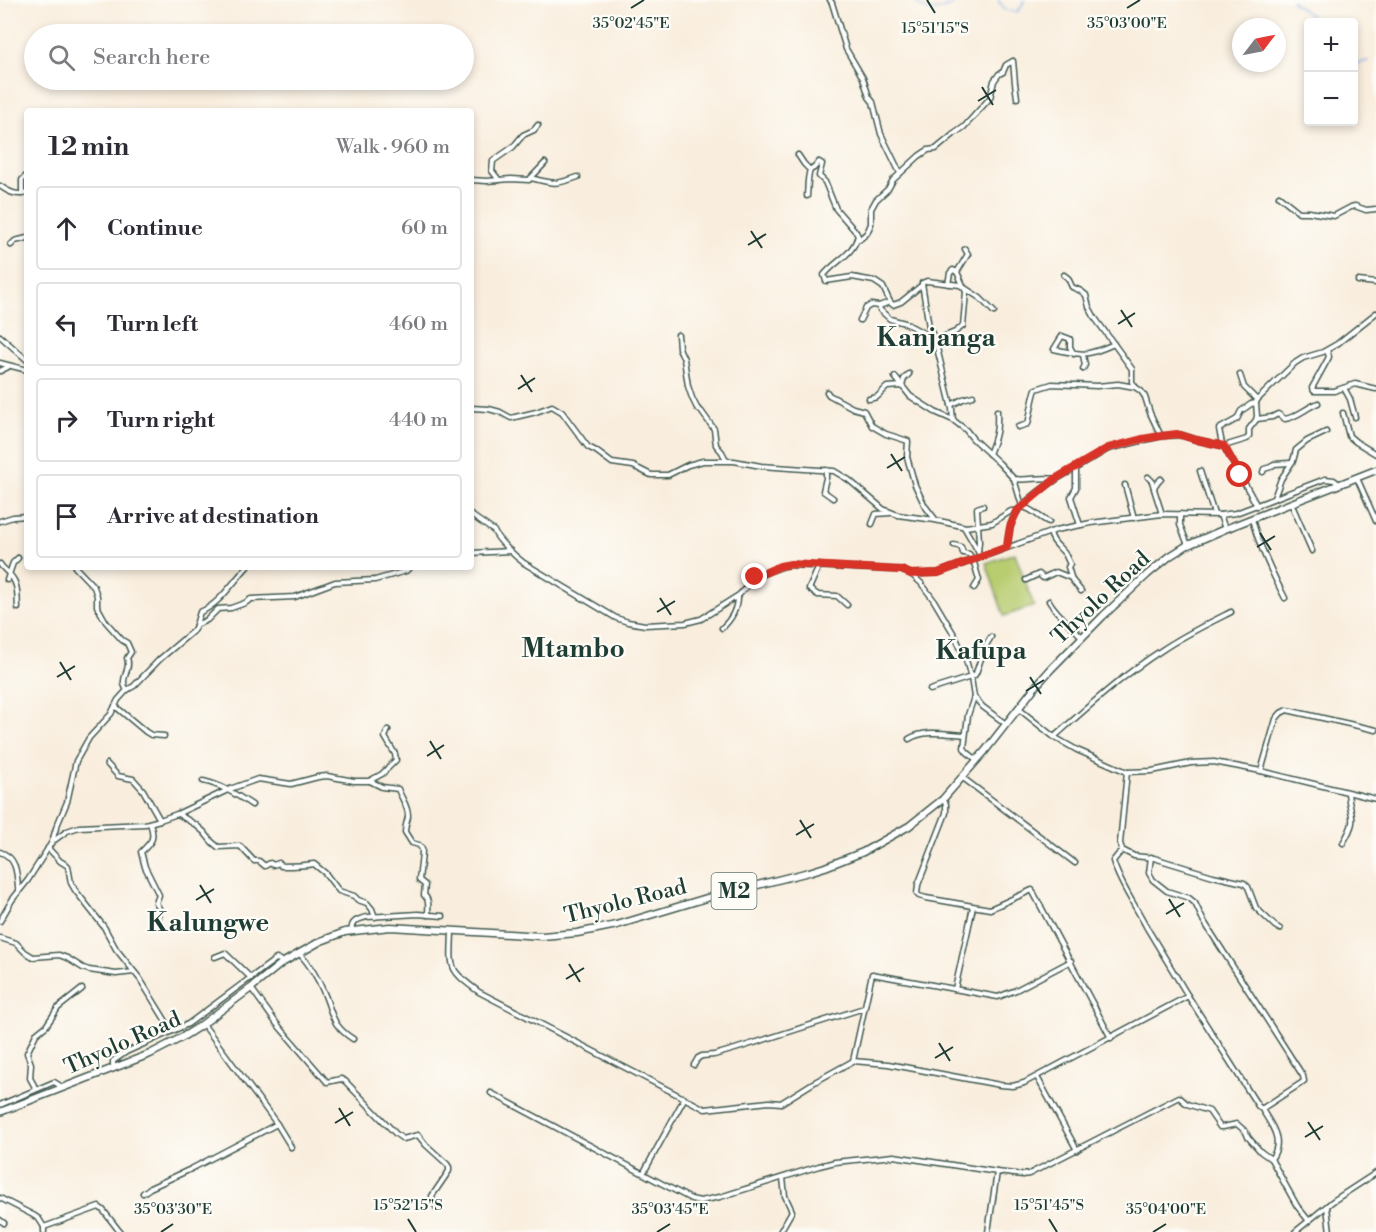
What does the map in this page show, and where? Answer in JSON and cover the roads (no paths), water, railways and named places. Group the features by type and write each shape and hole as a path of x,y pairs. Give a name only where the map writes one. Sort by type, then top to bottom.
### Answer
{"highway":[{"name":"Thyolo Road","path":"0,1112 150,1054 203,1024 299,952 321,941 352,931 390,927 515,935 559,935 627,922 710,897 825,867 863,852 896,834 943,799 978,760 1051,669 1148,574 1170,556 1225,529 1376,470"}],"street":[{"path":"830,0 846,49 863,78 873,102 881,134 900,173"},
{"path":"857,239 867,233 871,224 871,209 893,180 919,156 928,150 936,149 964,127 990,98 994,81 1006,65 1013,61 1017,98"},
{"path":"499,180 492,171 493,161 538,125"},
{"path":"798,154 810,170"},
{"path":"807,196 810,170 819,162 822,164 819,176 825,182 836,209 858,236 853,248 831,266 824,275 826,281 852,277 874,281 883,287 893,305 901,302 927,281 960,285 980,298 994,312"},
{"path":"474,180 528,180 545,163"},
{"path":"531,178 553,184 578,177"},
{"path":"0,186 12,194 24,194"},
{"path":"1279,196 1299,212 1334,216 1355,206 1366,210 1376,209"},
{"path":"11,245 15,241 24,239"},
{"path":"957,272 968,254 965,249"},
{"path":"948,284 950,273 953,270 957,272"},
{"path":"879,306 880,310 890,319 905,323 934,339 955,332 963,326 966,296 957,272"},
{"path":"1064,275 1072,287 1084,293 1092,314 1132,369 1132,382 1135,387"},
{"path":"1358,281 1376,283"},
{"path":"922,285 929,327 934,339 953,420"},
{"path":"860,320 866,308 871,305 879,306 890,302"},
{"path":"1257,506 1222,444 1219,429 1237,419 1241,411 1257,401 1297,362 1337,344 1376,313"},
{"path":"678,335 679,348 692,399 714,429 716,445 726,460"},
{"path":"0,336 24,357"},
{"path":"1074,354 1070,347 1070,339 1062,336 1054,349 1074,354 1091,353 1114,344"},
{"path":"1327,350 1329,357 1312,388 1314,391 1334,391 1355,384 1376,389"},
{"path":"1083,355 1085,364 1083,369"},
{"path":"0,363 24,369"},
{"path":"0,372 9,366"},
{"path":"902,386 909,374"},
{"path":"1007,547 1010,527 1017,511 1022,506 1055,479 1108,448 1161,436 1182,435 1224,446 1247,439 1249,429 1257,418 1257,401 1244,387 1240,375"},
{"path":"896,376 910,396 953,420 966,430 1014,479 1022,506"},
{"path":"1018,427 1028,424 1036,389 1052,384 1097,386 1118,384 1135,387 1141,391 1161,436"},
{"path":"869,399 877,397 887,387 902,386"},
{"path":"1344,388 1355,417"},
{"path":"827,392 853,408 864,411 872,426 886,434 908,441 907,457 915,485 935,520"},
{"path":"951,405 973,396"},
{"path":"1257,418 1272,417 1278,414 1285,419 1293,418 1309,406 1318,403"},
{"path":"474,408 489,409 511,418 552,406 562,412 588,447 606,460 635,467 653,475 668,475 688,465 703,461 740,461 761,466 834,471 891,513 964,527 992,523 1011,511 1017,511"},
{"path":"989,454 998,427 997,411"},
{"path":"1343,413 1349,436 1376,454"},
{"path":"1274,499 1281,479 1296,450 1304,443 1326,432"},
{"path":"1263,472 1264,469 1274,464 1291,463"},
{"path":"1076,468 1076,488 1071,496 1080,525"},
{"path":"826,470 823,491 833,498"},
{"path":"1200,471 1214,514"},
{"path":"1014,479 1028,480 1041,477 1055,479"},
{"path":"1148,477 1152,481 1162,514"},
{"path":"1357,478 1376,521"},
{"path":"1154,489 1161,479"},
{"path":"474,517 494,531 510,551 524,563 605,611 637,625 667,625 701,619 737,597 756,576 791,564 901,570 911,574 938,573 1050,532 1080,525 1162,514 1236,513 1325,479 1334,480 1339,484"},
{"path":"1125,485 1134,518"},
{"path":"1291,503 1312,551"},
{"path":"978,551 977,508 983,506"},
{"path":"1022,506 1048,522"},
{"path":"872,524 876,514 891,513"},
{"path":"1180,514 1180,525 1188,546"},
{"path":"1220,515 1225,529"},
{"path":"0,521 24,516"},
{"path":"1252,518 1257,538 1286,598"},
{"path":"964,527 980,558"},
{"path":"1050,532 1051,538 1070,564 1068,567 1072,578 1081,591"},
{"path":"954,545 960,547 963,553 969,554 973,560 979,580 974,588"},
{"path":"474,554 510,551"},
{"path":"7,580 13,563 18,558"},
{"path":"0,564 3,570 10,574 18,590 18,608"},
{"path":"819,566 809,589 818,595 837,596 847,605"},
{"path":"78,570 94,587 98,606 106,622 127,643 131,652 127,658 130,664 123,682 127,690"},
{"path":"0,921 52,842 67,802 76,761 88,738 111,714 118,700 127,690 193,631 200,612 216,603 244,570"},
{"path":"196,625 207,620 218,609 231,608 251,599 295,597 335,582 375,580 407,570"},
{"path":"1026,580 1039,574 1043,578 1056,572 1072,578"},
{"path":"911,574 927,591 962,649 974,697 968,715 965,750 978,760"},
{"path":"722,628 733,617 737,597"},
{"path":"1049,601 1057,613 1082,637"},
{"path":"1054,737 1103,693 1144,662 1194,631 1231,612"},
{"path":"930,690 971,678 976,673 985,646 991,637"},
{"path":"974,697 983,707 1006,724"},
{"path":"115,706 142,730 151,735 164,736"},
{"path":"1018,708 1054,737 1127,772 1152,771 1184,764 1221,763 1376,799"},
{"path":"1261,771 1276,719 1287,710 1376,730"},
{"path":"369,781 382,774 396,760 385,737 388,730"},
{"path":"909,739 916,735 937,733 965,735"},
{"path":"107,764 118,776 135,781 143,790 160,820"},
{"path":"1127,772 1120,843 1122,850 1134,856 1151,857 1244,883 1256,908 1280,929"},
{"path":"52,842 67,831 79,827 150,823 160,820 226,790 258,779 291,784 327,776 369,781 382,787 398,789 406,805 408,815 405,832 412,843 419,845 422,849 419,880 425,885 424,895 427,898 428,915"},
{"path":"963,778 1075,863"},
{"path":"203,781 216,784 252,805"},
{"path":"1343,843 1353,821 1348,793"},
{"path":"943,799 946,804 946,813 918,885 917,894 926,898 993,909 1032,890 1111,1038"},
{"path":"177,814 196,825 218,847 240,846 254,861 259,861 265,866 279,863 281,866 297,867 314,864 325,873 339,891 367,903 375,917"},
{"path":"150,823 153,834 150,844 141,852 145,867 159,895 156,903 160,910 158,922"},
{"path":"48,848 68,867 75,890 104,927 158,1006 172,1031"},
{"path":"1122,850 1113,861 1127,896 1137,908 1188,996 1269,1120 1278,1145 1271,1159"},
{"path":"0,852 7,855 14,864 19,890"},
{"path":"1151,857 1149,873 1153,880 1167,891 1189,898 1195,903 1203,920 1303,1076 1304,1081 1300,1084 1260,1108"},
{"path":"955,989 973,907"},
{"path":"352,931 352,925 356,921 375,917 443,916"},
{"path":"452,931 451,962 454,971 479,992 705,1109 769,1102 782,1103 853,1061 888,1064 1006,1086 1024,1083 1188,996"},
{"path":"0,938 16,943 33,957 59,955 88,970 116,974 134,972"},
{"path":"215,957 225,952 251,978"},
{"path":"299,952 315,973 330,1013 343,1032 353,1039"},
{"path":"113,1068 115,1059 188,1024 276,959 282,963"},
{"path":"853,1061 872,974 998,997 1071,962"},
{"path":"251,988 277,1024 327,1082 341,1079 345,1081 396,1134 403,1139 417,1135 447,1164 449,1170 432,1196 437,1209"},
{"path":"36,1089 30,1074 31,1064 27,1053 30,1046 58,1008 82,989"},
{"path":"694,1065 702,1056 735,1050 864,1008"},
{"path":"203,1024 277,1124 291,1147"},
{"path":"1036,1077 1077,1150"},
{"path":"0,1105 54,1082 60,1088"},
{"path":"491,1093 700,1201 835,1162 894,1156 997,1172 1029,1174 1179,1097 1187,1104 1209,1111 1220,1127 1237,1124 1246,1132 1261,1152 1271,1159 1309,1221"},
{"path":"644,1173 684,1099"},
{"path":"143,1193 277,1124"},
{"path":"988,1232 997,1172"},
{"path":"1295,1232 1353,1186 1376,1173"},
{"path":"780,1232 792,1211 785,1196 783,1178"},
{"path":"0,1198 39,1219 44,1229 99,1207 120,1232"},
{"path":"1327,1207 1330,1232"}],"waterway":[{"path":"913,0 924,9 931,11 950,6 957,0"},
{"path":"998,0 1005,10 1017,12 1024,0"},
{"path":"1292,0 1314,18"},
{"path":"1358,63 1368,61"}],"district":[{"name":"Kanjanga","path":"936,337"},
{"name":"Mtambo","path":"573,648"},
{"name":"Kafupa","path":"981,650"},
{"name":"Kalungwe","path":"208,922"}]}
